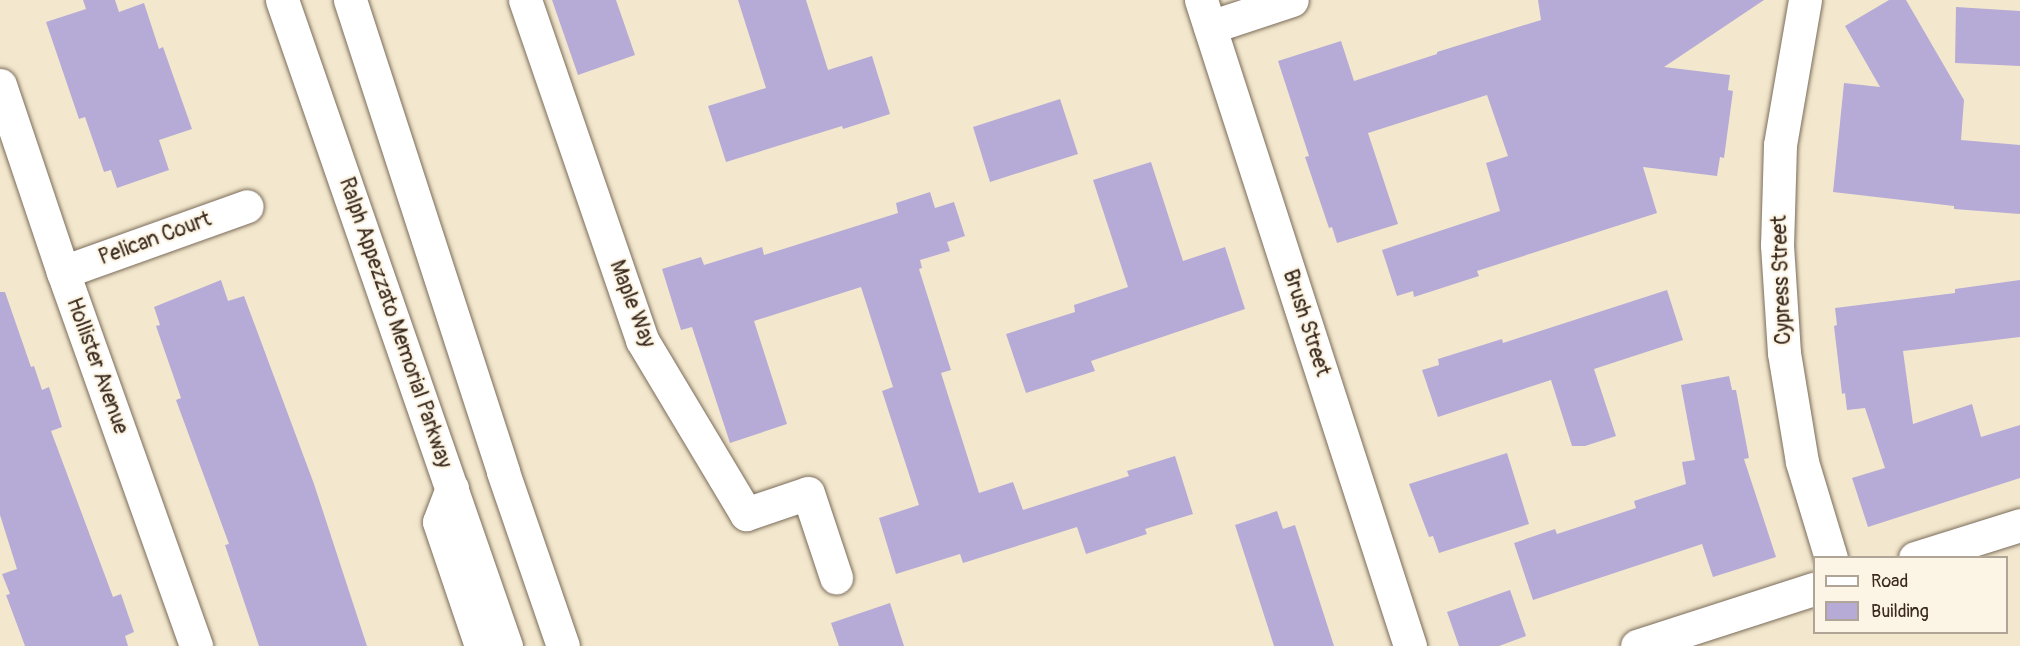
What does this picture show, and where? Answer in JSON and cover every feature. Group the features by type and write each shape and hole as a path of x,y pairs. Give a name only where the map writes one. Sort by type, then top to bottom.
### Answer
{"street":[{"name":"Ralph Appezzato Memorial Parkway","path":"282,0 506,646"},
{"path":"350,0 503,472 563,646"},
{"name":"Maple Way","path":"525,0 642,340 746,514 808,493 837,577"},
{"path":"1205,13 1292,0"},
{"name":"Cypress Street","path":"1805,0 1780,145 1777,245 1784,353 1802,462 1830,556"},
{"name":"Brush Street","path":"1205,13 1410,646"},
{"name":"Hollister Avenue","path":"0,85 63,272 196,646"},
{"name":"Pelican Court","path":"63,272 248,206"},
{"path":"452,488 439,522 481,646"},
{"path":"1921,556 2020,525"},
{"path":"1637,646 1813,590"}],"building":[{"path":"83,0 115,0 119,12 144,3 159,49 163,47 192,129 159,140 169,170 117,188 111,170 104,172 85,117 79,119 46,22 86,9"},
{"path":"552,0 616,0 635,55 578,75"},
{"path":"738,0 806,0 828,70 872,56 890,114 843,129 842,126 726,162 708,106 766,88"},
{"path":"1538,0 1764,0 1664,67 1730,75 1728,90 1733,91 1724,158 1720,157 1717,176 1643,167 1657,213 1477,271 1479,276 1414,297 1413,291 1397,296 1382,250 1500,211 1486,163 1508,156 1487,95 1368,133 1398,224 1337,243 1332,227 1329,228 1305,157 1309,156 1278,61 1341,41 1354,81 1437,54 1437,52 1541,20"},
{"path":"1889,0 1906,0 1964,100 1961,140 2020,145 2020,214 1954,209 1954,206 1833,192 1844,83 1880,87 1845,26"},
{"path":"1956,7 2020,11 2020,66 1955,63"},
{"path":"1060,99 1078,154 990,182 973,127"},
{"path":"1151,162 1183,261 1225,247 1245,309 1091,361 1095,371 1026,393 1006,334 1075,312 1074,305 1128,287 1093,180"},
{"path":"930,192 935,208 954,202 965,236 947,242 950,251 920,260 922,268 919,269 951,370 941,373 979,493 1013,482 1023,510 1129,476 1127,471 1175,456 1193,514 1145,529 1147,534 1086,554 1077,527 963,563 960,554 896,574 879,518 919,505 882,391 893,387 861,287 754,321 787,424 730,443 692,327 681,330 662,269 701,257 704,265 762,247 764,255 898,213 896,203"},
{"path":"221,280 228,301 244,296 314,484 367,646 259,646 225,545 229,544 176,400 181,398 156,326 160,325 154,307"},
{"path":"2020,280 2020,337 1903,351 1913,424 1972,404 1981,437 2020,425 2020,478 1868,527 1852,478 1885,468 1865,408 1847,410 1845,393 1842,394 1834,326 1837,325 1835,308 1955,293 1955,289"},
{"path":"1667,290 1683,340 1594,369 1616,436 1585,446 1572,446 1551,380 1438,417 1422,370 1439,365 1438,359 1502,339 1503,343"},
{"path":"0,292 5,292 31,367 34,366 42,390 49,387 62,427 51,431 113,597 121,594 134,632 125,636 128,646 25,646 6,595 10,594 2,574 17,569 0,515"},
{"path":"1729,376 1732,390 1736,390 1749,458 1744,459 1776,557 1713,577 1702,544 1533,600 1514,543 1555,529 1557,534 1636,508 1634,501 1686,484 1682,462 1695,460 1681,385"},
{"path":"1507,453 1529,524 1439,553 1433,536 1429,537 1409,484"},
{"path":"1277,511 1283,529 1295,525 1334,646 1274,646 1235,525"},
{"path":"1510,590 1526,636 1499,646 1459,646 1447,612"},
{"path":"890,603 904,646 839,646 831,623"}]}
